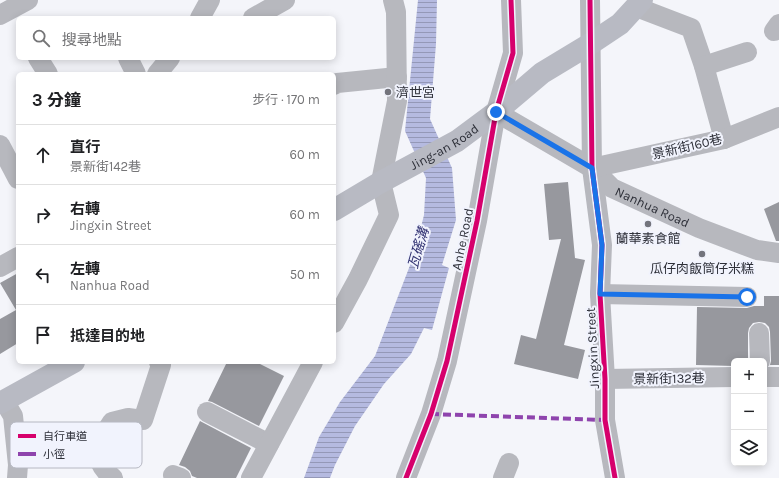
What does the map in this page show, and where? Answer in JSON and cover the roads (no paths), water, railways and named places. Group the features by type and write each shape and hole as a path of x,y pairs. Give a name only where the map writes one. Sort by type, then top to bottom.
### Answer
{"main road":[{"name":"Jing-an Road","path":"336,209 381,182 457,141 496,112 542,73 620,24 639,3"},
{"path":"2,402 70,364"}],"street":[{"path":"4,9 28,0"},
{"path":"201,16 210,0"},
{"path":"257,16 285,0"},
{"path":"336,319 358,279 389,215 381,182 397,101 396,12 393,0"},
{"name":"Anhe Road","path":"406,478 431,414 447,361 477,221 496,112 514,53 511,0"},
{"name":"Jingxin Street","path":"590,0 592,168 602,245 600,294 605,379 605,420 615,478"},
{"path":"639,3 691,28 704,66 724,139"},
{"path":"704,66 747,52"},
{"path":"39,60 47,72"},
{"path":"129,60 135,72"},
{"path":"159,72 168,60"},
{"path":"336,84 396,77"},
{"name":"Nanhua Road","path":"496,112 592,168 612,188 619,192 699,228 757,250 779,253"},
{"name":"景新街160巷","path":"592,168 724,139 779,117"},
{"path":"0,145 13,177"},
{"path":"0,267 16,258"},
{"path":"600,294 747,297"},
{"path":"759,333 760,358"},
{"path":"112,422 128,418 143,420 161,364"},
{"path":"251,478 312,364"},
{"name":"景新街132巷","path":"605,379 731,377"},
{"path":"767,377 779,378"},
{"path":"2,402 13,416 14,422"},
{"path":"207,412 269,444"},
{"path":"17,478 18,468"},
{"path":"104,468 113,478"}],"water":[{"name":"瓦磘溝","path":"418,0 437,0 436,44 430,119 452,168 456,220 442,265 449,268 432,330 424,328 411,354 384,384 355,426 330,478 304,478 319,437 340,402 375,356 414,255 424,215 426,178 405,131"}],"place":[{"name":"濟世宮","path":"388,92"},
{"name":"蘭華素食館","path":"648,224"},
{"name":"瓜仔肉飯筒仔米糕","path":"702,254"}]}
